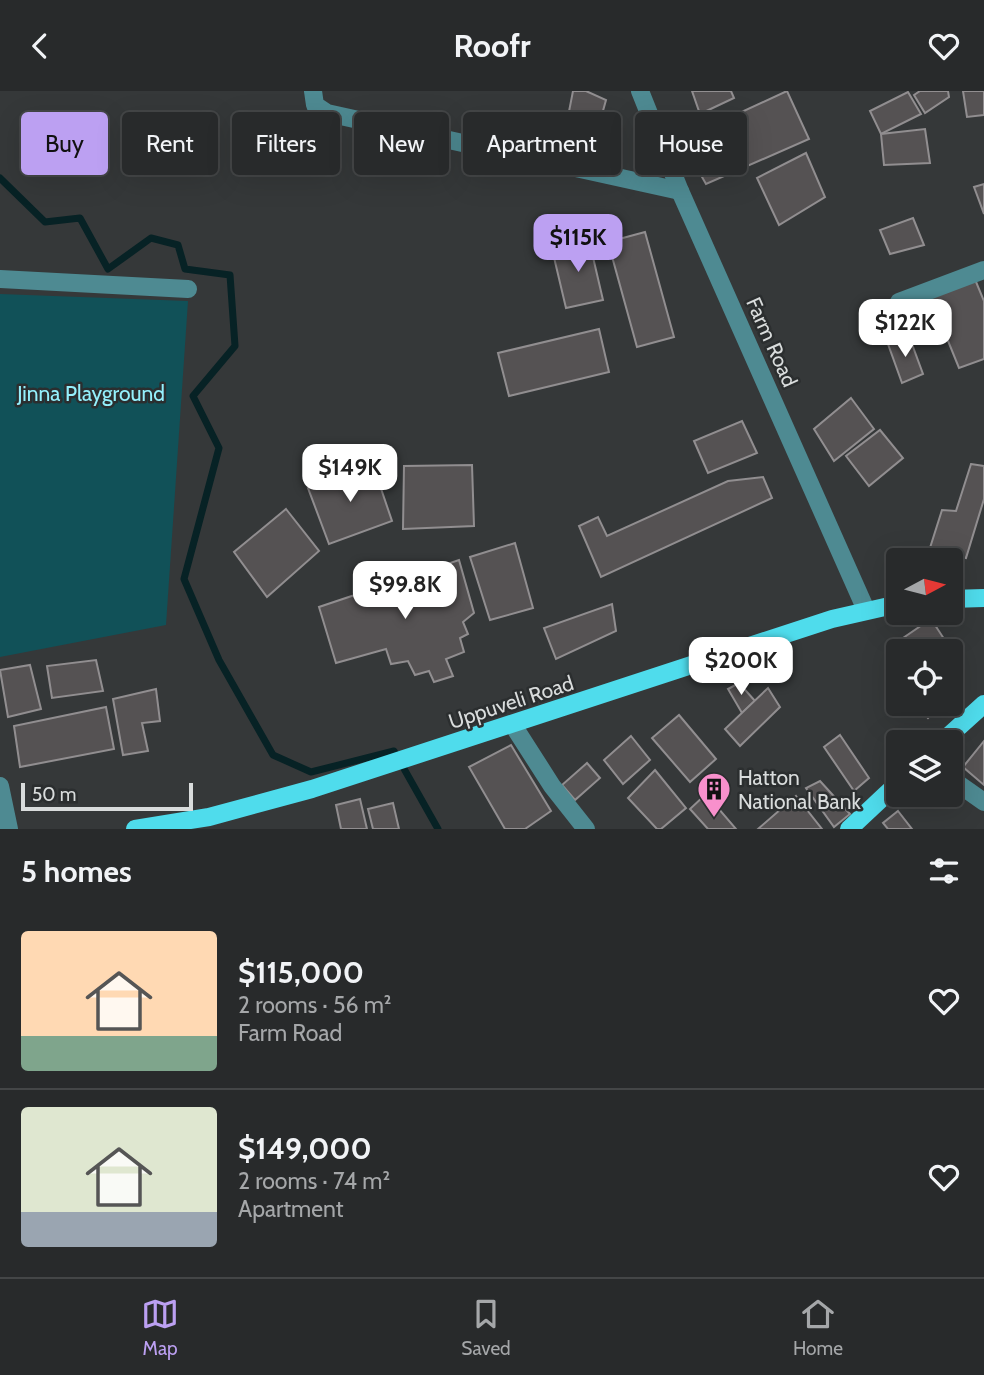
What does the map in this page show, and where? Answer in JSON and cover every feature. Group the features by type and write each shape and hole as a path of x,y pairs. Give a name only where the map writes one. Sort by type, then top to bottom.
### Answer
{"main road":[{"path":"963,599 984,598"},
{"name":"Uppuveli Road","path":"135,829 250,807 423,754 866,610 886,606"},
{"path":"955,730 984,704"},
{"path":"849,829 886,794"}],"street":[{"path":"313,91 315,105 327,113 680,191"},
{"name":"Farm Road","path":"640,91 680,191 866,610"},
{"path":"899,302 984,270"},
{"path":"0,279 188,289"},
{"path":"513,725 552,786 586,829"},
{"path":"0,786 9,829"},
{"path":"963,787 984,801"}],"green space":[{"name":"Jinna Playground","path":"0,294 188,301 166,625 0,657"}],"building":[{"path":"573,91 586,91 606,100 603,112 569,112"},
{"path":"692,91 731,91 734,98 699,112"},
{"path":"787,91 809,139 747,166 747,112 742,112"},
{"path":"920,91 948,91 949,97 925,113 914,95"},
{"path":"963,91 984,91 984,115 967,117"},
{"path":"908,92 921,114 881,134 870,111"},
{"path":"925,129 930,163 884,165 881,134"},
{"path":"806,153 825,197 779,225 757,178"},
{"path":"701,175 727,175 706,184"},
{"path":"984,184 984,214 974,187"},
{"path":"913,218 924,245 890,254 880,230"},
{"path":"645,232 674,337 637,347 608,242"},
{"path":"589,240 603,300 566,308 552,249"},
{"path":"974,277 984,301 984,359 959,368 929,294"},
{"path":"599,329 609,372 509,396 498,353"},
{"path":"909,336 923,374 902,383 888,344"},
{"path":"851,398 874,429 834,461 814,429"},
{"path":"742,421 757,453 708,473 694,441"},
{"path":"880,430 903,458 869,486 846,456"},
{"path":"971,464 984,466 984,499 966,558 963,557 963,548 930,548 942,510 956,511"},
{"path":"373,465 392,521 329,544 308,488"},
{"path":"472,465 474,526 403,529 404,466"},
{"path":"763,477 772,498 601,577 579,526 598,517 607,536 728,481"},
{"path":"286,509 319,551 267,597 234,552"},
{"path":"515,543 533,608 490,620 470,557"},
{"path":"459,560 474,613 463,622 468,634 460,638 464,652 446,659 453,676 434,682 429,671 415,675 408,661 391,664 386,649 336,663 319,607"},
{"path":"612,604 616,631 556,659 544,628"},
{"path":"922,625 935,625 944,639 904,639"},
{"path":"96,660 103,691 52,698 47,666"},
{"path":"30,665 41,709 8,717 0,670"},
{"path":"739,683 755,701 742,713 728,689"},
{"path":"768,688 780,707 740,746 725,729"},
{"path":"156,689 160,721 142,723 148,751 123,755 113,699"},
{"path":"106,707 114,749 20,767 14,726"},
{"path":"679,715 716,759 690,782 652,738"},
{"path":"840,735 869,778 854,791 824,747"},
{"path":"631,736 650,760 623,784 604,760"},
{"path":"984,741 984,785 963,767"},
{"path":"511,745 551,811 525,829 505,829 469,767"},
{"path":"587,763 600,778 575,800 562,785"},
{"path":"655,770 686,808 661,829 657,829 628,798"},
{"path":"820,781 850,814 834,827 806,788"},
{"name":"Hatton National Bank","path":"706,794 736,829 708,829 690,809"},
{"path":"796,796 822,829 758,829"},
{"path":"360,799 367,829 341,829 336,805"},
{"path":"393,803 399,829 373,829 368,809"},
{"path":"898,811 912,829 888,829 883,823"}],"waterway":[{"path":"0,178 45,222 80,218 108,269 151,238 178,245 185,269 230,275 235,346 193,396 219,448 184,579 219,660 273,755 311,772 394,751 438,829"}],"place":[{"name":"Hatton National Bank","path":"714,819"}]}
